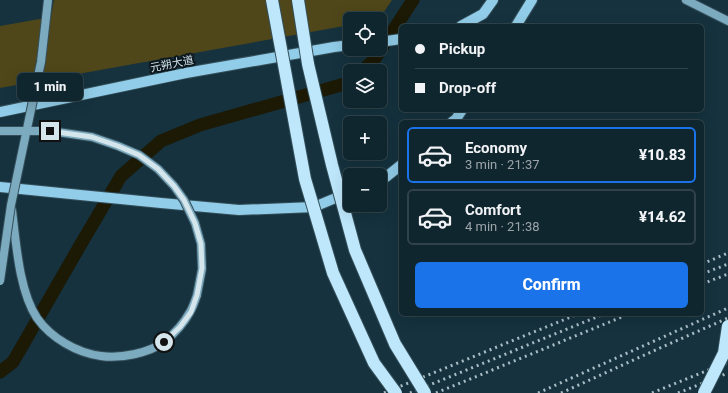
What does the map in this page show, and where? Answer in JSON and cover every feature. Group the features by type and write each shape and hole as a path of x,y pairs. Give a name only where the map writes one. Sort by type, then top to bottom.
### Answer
{"highway":[{"path":"272,0 305,179 333,272 374,363 396,393"},
{"path":"298,0 308,64 332,165 355,250 395,344 425,393"},
{"path":"704,393 724,353 728,326"}],"main road":[{"path":"0,282 11,205 41,62 48,0"},
{"path":"465,24 482,14 493,0"},
{"path":"517,24 532,0"},
{"path":"686,0 728,21"},
{"path":"387,41 399,39"},
{"name":"元朔大道","path":"0,112 186,73 343,46"},
{"path":"455,120 461,112"},
{"path":"0,131 50,131 92,137 139,155 158,169 174,186 184,200 195,223 201,244 202,268 197,295 191,312 180,327 164,342 144,352 123,356 101,356 84,352 66,344 46,328 37,318 29,303 20,268 11,205"},
{"path":"387,176 399,167"},
{"path":"0,187 239,210 314,207 343,195"}],"shaded area":[{"path":"54,0 392,0 384,12 343,12 343,26 0,88 0,26 51,17"}],"waterway":[{"path":"370,64 374,60 413,0"},
{"path":"0,372 13,362 121,176 161,141 200,125 343,84"}],"railway":[{"path":"704,263 728,253"},
{"path":"704,273 728,264"},
{"path":"704,283 728,274"},
{"path":"538,393 728,308"},
{"path":"384,393 573,316"},
{"path":"410,393 599,316"},
{"path":"436,393 624,316"},
{"path":"561,393 728,318"},
{"path":"652,393 728,362"},
{"path":"678,393 728,373"}],"route":[{"path":"50,131 92,137 139,155 158,169 174,186 184,200 195,223 201,244 202,268 197,295 191,312 180,327 164,342"}]}
